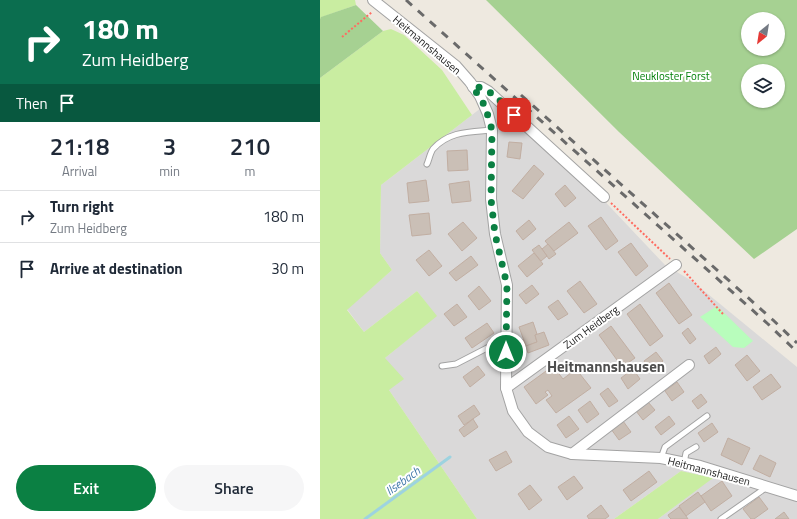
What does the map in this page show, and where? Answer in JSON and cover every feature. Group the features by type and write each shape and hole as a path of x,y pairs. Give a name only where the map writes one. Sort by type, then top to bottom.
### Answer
{"street":[{"path":"376,3 388,0"},
{"name":"Heitmannshausen","path":"376,3 447,58 462,73 485,106 492,130 491,199 495,234 507,285 506,388 513,411 528,432 548,447 572,454 661,458 700,466 797,496"},
{"path":"473,87 481,87 488,90 604,197"},
{"name":"Zum Heidberg","path":"506,388 676,266"},
{"path":"572,454 689,364"}],"lane":[{"path":"427,164 433,150 449,137 456,134 492,130"},
{"path":"442,366 456,364 506,340"},
{"path":"661,458 664,446 706,416"},
{"path":"684,463 686,453 696,447"},
{"path":"721,519 767,487"}],"path":[{"path":"342,37 364,18"},
{"path":"604,197 676,266 684,271 723,314"}],"shaded area":[{"path":"494,98 594,190 665,265 692,281 797,367 797,519 658,519 712,478 681,471 614,519 477,519 389,390 385,358 436,316 417,291 364,332 347,309 392,270 380,253 381,185"}],"green space":[{"path":"320,0 355,0 356,5 320,19"},
{"name":"Neukloster Forst","path":"486,0 797,0 797,229 754,259 619,132"},
{"path":"356,5 383,31 320,78 320,19 321,17"},
{"path":"391,29 404,35 442,70 472,115 381,185 380,253 392,270 347,310 364,332 417,291 437,316 385,358 404,379 389,390 477,519 320,519 320,78 383,31"},
{"path":"717,306 753,341 744,348 733,347 700,317"},
{"path":"681,471 713,478 658,519 614,519"}],"building":[{"path":"509,142 522,143 520,159 507,157"},
{"path":"467,150 468,170 448,171 447,151"},
{"path":"534,165 544,174 523,199 512,191"},
{"path":"426,180 429,201 409,203 407,183"},
{"path":"469,181 471,201 452,203 449,184"},
{"path":"565,185 576,198 565,207 555,194"},
{"path":"429,213 431,234 412,236 409,215"},
{"path":"601,217 618,241 606,250 588,226"},
{"path":"529,220 536,229 523,240 516,231"},
{"path":"463,222 477,238 462,251 448,234"},
{"path":"569,222 578,233 554,251 545,241"},
{"path":"631,243 648,266 636,276 618,252"},
{"path":"548,244 556,254 549,259 542,249"},
{"path":"539,245 547,256 541,261 532,250"},
{"path":"429,250 442,266 429,276 416,260"},
{"path":"534,253 543,264 527,277 518,266"},
{"path":"471,256 478,265 456,281 449,273"},
{"path":"580,281 597,304 584,313 567,291"},
{"path":"669,283 692,315 679,324 656,293"},
{"path":"532,285 539,294 526,304 519,295"},
{"path":"479,286 491,301 479,310 468,296"},
{"path":"558,300 568,314 558,320 548,307"},
{"path":"457,304 467,317 454,326 444,314"},
{"path":"640,304 663,336 650,346 627,314"},
{"path":"533,322 537,334 535,335 537,342 526,346 519,327"},
{"path":"487,323 494,333 472,348 465,338"},
{"path":"611,326 635,358 622,367 599,335"},
{"path":"688,328 696,339 690,344 682,333"},
{"path":"544,332 549,345 528,353 523,339 526,346 537,342 535,335"},
{"path":"716,347 721,354 709,364 704,356"},
{"path":"656,352 663,361 651,371 644,361"},
{"path":"747,355 760,371 747,381 735,365"},
{"path":"478,366 485,375 470,387 463,377"},
{"path":"553,366 563,379 576,369 591,388 556,413 546,400 552,396 548,390 545,392 548,395 536,404 524,387"},
{"path":"633,369 640,379 628,389 621,378"},
{"path":"771,374 781,387 762,400 753,387"},
{"path":"677,382 684,392 672,401 665,391"},
{"path":"608,388 618,401 609,407 600,394"},
{"path":"701,394 707,402 698,409 692,401"},
{"path":"590,401 599,414 587,423 578,410"},
{"path":"648,402 655,410 643,420 636,411"},
{"path":"474,405 480,414 464,425 458,416"},
{"path":"569,416 579,429 566,438 557,425"},
{"path":"669,416 675,424 661,435 655,427"},
{"path":"473,419 478,427 464,437 459,430"},
{"path":"623,421 631,432 619,440 611,429"},
{"path":"712,423 718,432 704,442 698,433"},
{"path":"728,438 750,448 742,465 721,455"},
{"path":"506,451 512,462 496,471 489,460"},
{"path":"760,455 776,463 770,477 753,469"},
{"path":"649,471 657,482 631,501 623,490"},
{"path":"574,476 583,488 567,500 558,487"},
{"path":"722,481 732,496 711,511 701,496"},
{"path":"530,485 542,500 529,510 518,494"},
{"path":"698,492 705,502 686,516 679,506"},
{"path":"759,497 768,509 754,519 751,519 743,509"},
{"path":"601,505 609,516 605,519 589,519 587,516"},
{"path":"679,507 688,519 671,519 669,517 668,515"},
{"path":"784,512 789,519 775,519"}],"waterway":[{"name":"Ilsebach","path":"365,519 450,457"}],"railway":[{"path":"406,0 768,324 797,352"},
{"path":"521,95 797,343"}],"district":[{"name":"Heitmannshausen","path":"606,367"}],"route":[{"path":"506,352 507,285 495,234 491,199 492,130 485,106 473,87 481,87 488,90 514,115"}]}
